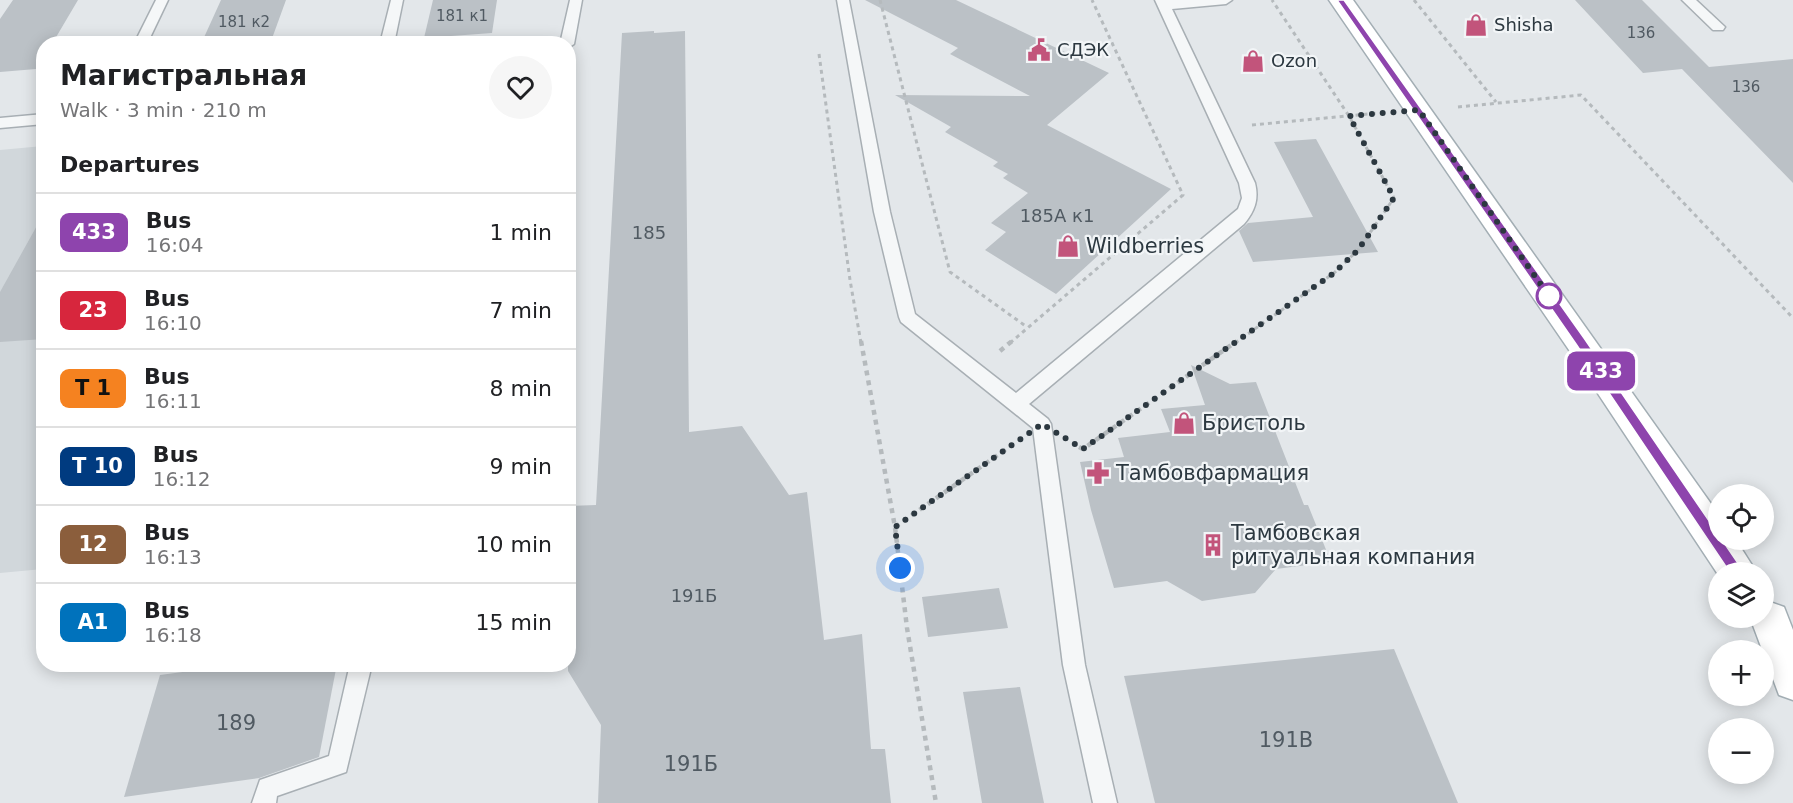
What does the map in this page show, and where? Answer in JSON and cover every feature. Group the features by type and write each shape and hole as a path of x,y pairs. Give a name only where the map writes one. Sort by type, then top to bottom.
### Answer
{"main road":[{"path":"1341,0 1580,341 1731,562"},
{"path":"1776,625 1793,681"}],"lane":[{"path":"144,36 162,0"},
{"path":"389,36 397,0"},
{"path":"569,36 576,0"},
{"path":"843,0 882,212 907,317 1042,424 1074,665 1105,803"},
{"path":"1016,404 1244,214 1248,207 1249,191 1162,3 1226,0"},
{"path":"1688,0 1718,27"},
{"path":"0,123 36,120"},
{"path":"264,803 268,788 338,764 359,672"}],"path":[{"path":"880,0 950,272 1027,327"},
{"path":"976,372 1183,195 1092,0"},
{"path":"895,527 1042,424 1083,449 1334,273 1358,250 1394,198 1349,116 1272,0"},
{"path":"1414,0 1496,103"},
{"path":"818,47 850,280 895,527 907,628 936,803"},
{"path":"1221,127 1581,95 1793,318"}],"shaded area":[{"path":"36,147 36,570 0,573 0,150"}],"building":[{"path":"13,0 78,0 57,36 36,36 36,69 0,72 0,19"},
{"path":"221,0 286,0 273,36 205,36"},
{"path":"433,0 497,0 492,33 424,36"},
{"path":"865,0 956,0 1109,73 1047,125 1171,189 1056,294 985,250 1006,232 991,223 1028,193 1003,178 1008,174 993,166 998,162 945,132 951,127 895,95 1030,96 950,54 958,48"},
{"path":"1575,0 1642,0 1709,67 1793,59 1793,183 1682,69 1643,73"},
{"path":"685,31 689,432 742,426 789,495 807,492 824,640 862,634 871,749 885,749 891,803 598,803 601,725 569,672 576,672 576,506 596,505 622,33"},
{"path":"1316,139 1378,252 1253,262 1239,231 1248,223 1313,217 1274,142"},
{"path":"36,227 36,340 0,342 0,292"},
{"path":"1191,365 1230,384 1256,382 1304,505 1308,505 1331,562 1276,569 1255,593 1202,601 1167,581 1114,588 1091,510 1080,462 1124,457 1118,438 1170,432 1161,409 1205,405"},
{"path":"999,588 1008,628 928,637 922,597"},
{"path":"1394,649 1458,803 1155,803 1124,676"},
{"path":"182,672 335,672 319,757 259,778 124,797 160,675"},
{"path":"1020,687 1044,803 982,803 963,692"}],"bus line":[{"name":"433","path":"1341,0 1580,341 1731,562"}],"place":[{"name":"Shisha","path":"1476,25"},
{"name":"СДЭК","path":"1039,50"},
{"name":"Ozon","path":"1253,61"},
{"name":"Wildberries","path":"1068,246"},
{"name":"Бристоль","path":"1184,423"},
{"name":"Тамбовфармация","path":"1098,473"},
{"name":"Тамбовская ритуальная компания","path":"1213,545"}],"route":[{"path":"900,568 895,527 1042,424 1083,449 1334,273 1358,250 1394,198 1349,116 1419,110 1553,302 1549,296"}]}
